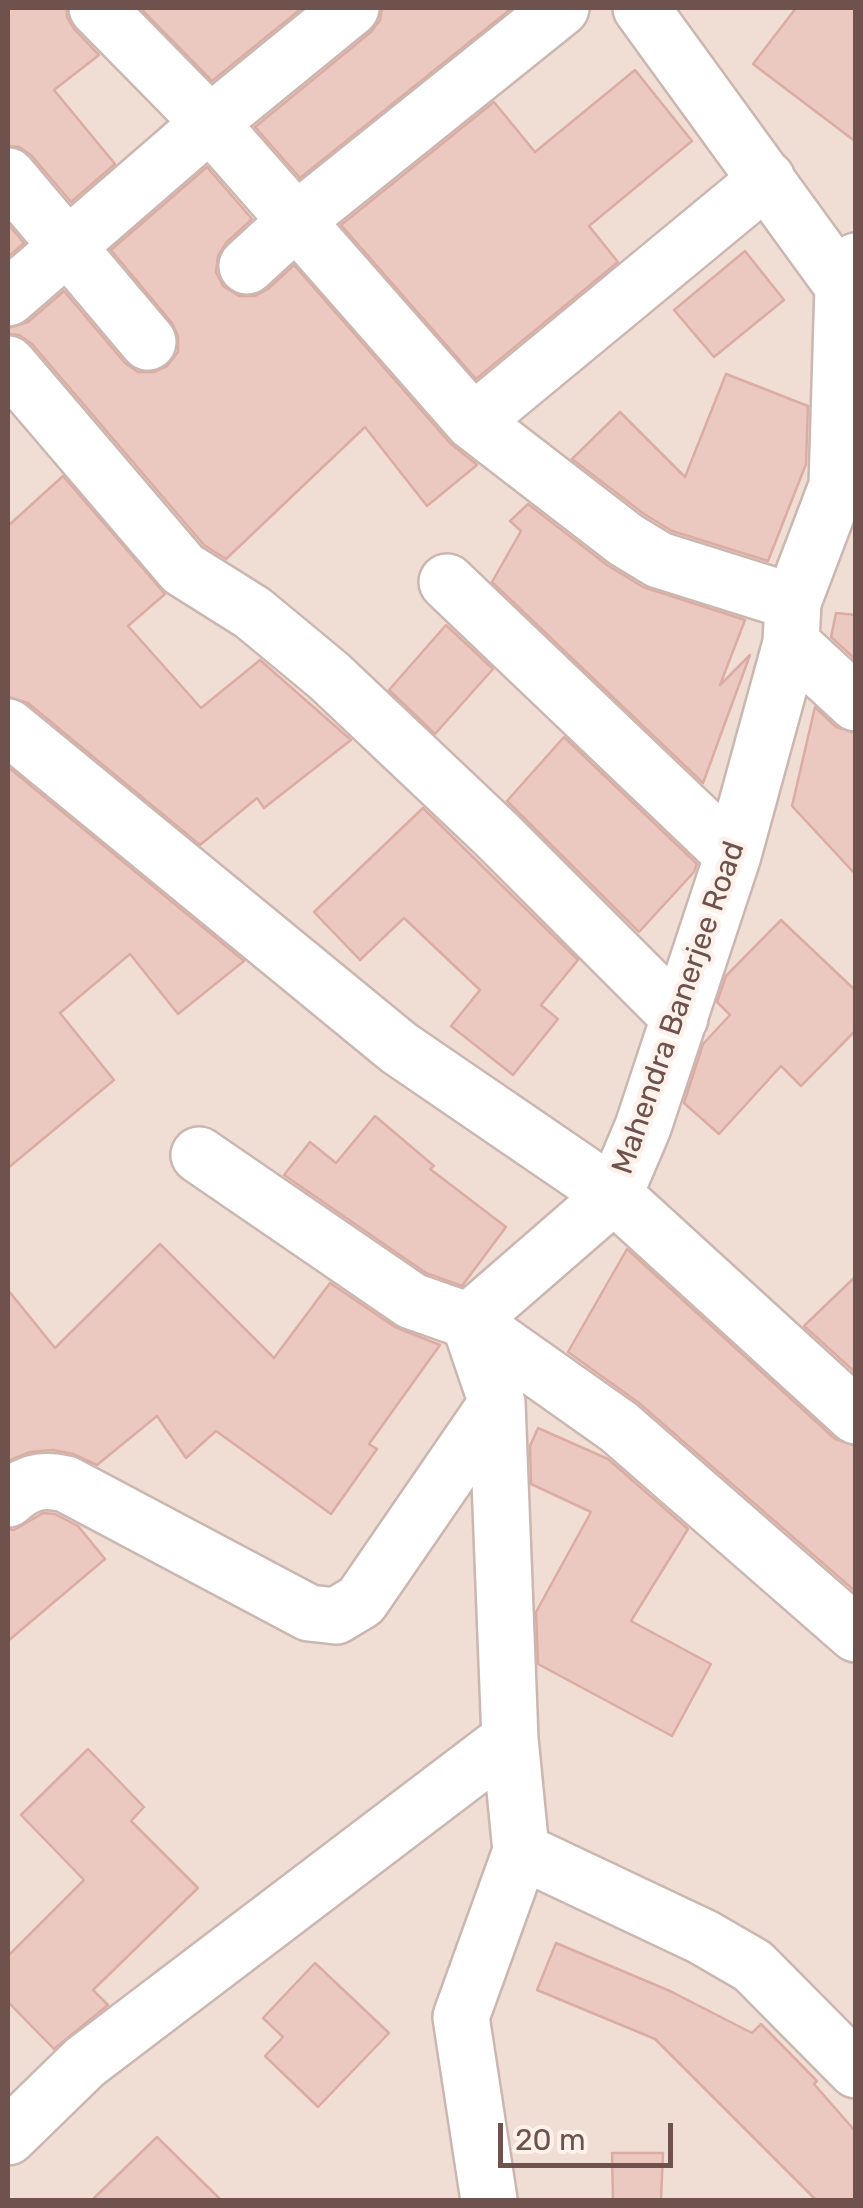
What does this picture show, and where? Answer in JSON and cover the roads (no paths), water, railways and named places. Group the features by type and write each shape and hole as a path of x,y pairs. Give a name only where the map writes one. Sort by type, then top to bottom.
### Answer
{"street":[{"path":"96,8 210,123 473,422 626,540 659,560 792,622 856,703"},
{"path":"8,298 210,123 351,8"},
{"path":"247,266 297,220 561,8"},
{"name":"Mahendra Banerjee Road","path":"469,1320 614,1195 642,1127 733,855 792,622 846,494 851,282 768,179 641,8"},
{"path":"8,176 148,342"},
{"path":"473,422 768,179"},
{"path":"8,364 183,569 253,613 329,676 496,834 680,1018"},
{"path":"447,582 733,855"},
{"path":"8,728 400,1048 614,1195 856,1416"},
{"path":"199,1155 412,1302 469,1320 620,1426 856,1634"},
{"path":"469,1320 497,1403 510,1739 521,1851 461,2016 489,2200"},
{"path":"8,1499 20,1488 45,1478 66,1484 309,1612 336,1616 361,1601 497,1403"},
{"path":"8,2136 85,2062 510,1739"},
{"path":"521,1851 703,1937 754,1966 856,2070"}]}
